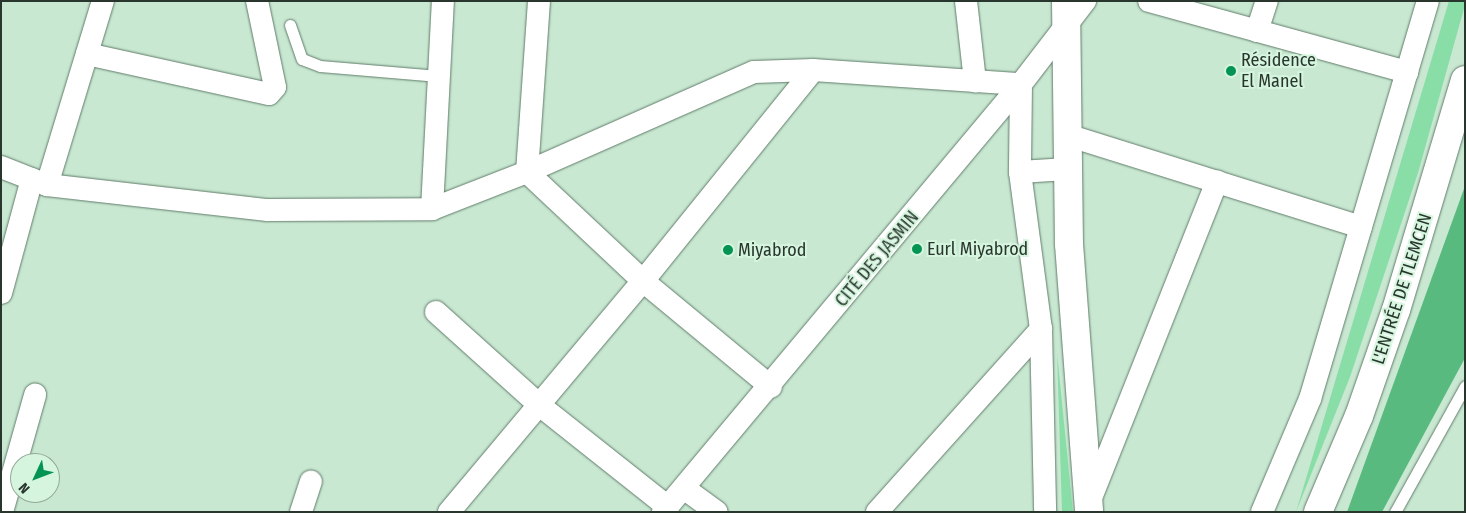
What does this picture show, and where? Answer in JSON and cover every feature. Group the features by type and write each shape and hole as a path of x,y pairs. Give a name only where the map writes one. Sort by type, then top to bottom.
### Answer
{"main road":[{"path":"1065,14 1069,244 1089,508"},
{"name":"L'ENTRÉE DE TLEMCEN","path":"1320,506 1359,416 1396,310 1465,80"}],"street":[{"path":"1,293 39,182 87,54 103,1"},
{"path":"87,54 269,94 276,87 257,1"},
{"path":"432,209 443,1"},
{"path":"527,172 540,1"},
{"path":"966,1 975,81"},
{"name":"CITÉ DES JASMIN","path":"665,509 685,489 771,387 1022,84 1065,14 1085,1"},
{"path":"1150,1 1407,72"},
{"path":"1258,31 1267,1"},
{"path":"1262,512 1310,399 1428,1"},
{"path":"449,512 643,281 813,70"},
{"path":"1,167 39,182 268,210 432,209 527,172 754,72 813,70 1022,84 1020,172 1041,329 1045,512"},
{"path":"1067,135 1361,227"},
{"path":"1020,172 1067,169"},
{"path":"527,172 643,281 771,387"},
{"path":"1089,508 1216,182"},
{"path":"436,312 538,404 665,509"},
{"path":"877,512 1041,329"},
{"path":"2,512 35,395"},
{"path":"301,512 311,482"},
{"path":"685,489 717,512"}],"lane":[{"path":"290,25 302,59 320,66 439,76"},
{"path":"1395,512 1465,386"}],"green space":[{"path":"1449,1 1465,1 1465,5 1418,173 1350,377 1296,512"},
{"path":"1465,186 1465,358 1382,512 1347,512"},
{"path":"1057,353 1073,512 1062,512"}],"place":[{"name":"Résidence El Manel","path":"1231,71"},
{"name":"Eurl Miyabrod","path":"917,249"},
{"name":"Miyabrod","path":"728,250"}]}
